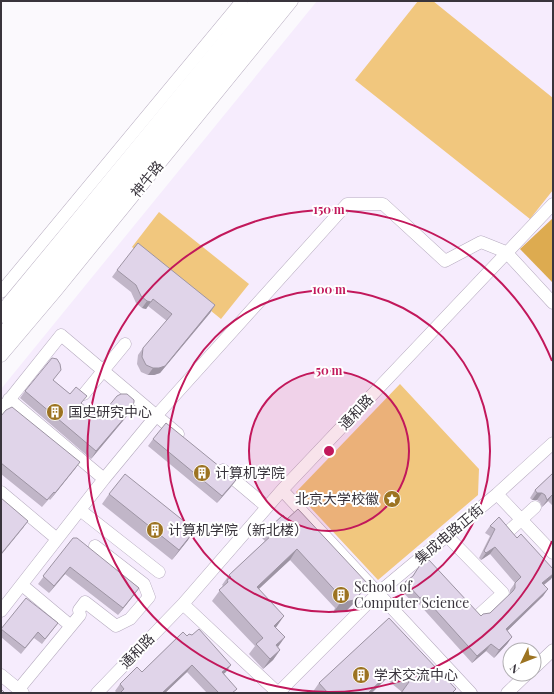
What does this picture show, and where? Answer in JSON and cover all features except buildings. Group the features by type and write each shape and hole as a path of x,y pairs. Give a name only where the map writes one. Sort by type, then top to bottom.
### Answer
{"main road":[{"name":"神牛路","path":"1,316 259,1"},
{"name":"神牛路","path":"1,338 277,1"}],"street":[{"path":"1,292 242,1"},
{"name":"神牛路","path":"1,356 66,279 292,1"},
{"path":"1,611 104,479 156,416 347,204 383,204 445,261 481,242 506,252 553,303"},
{"name":"通和路","path":"96,693 182,604 282,490 553,204"},
{"path":"1,410 61,335 185,440"},
{"path":"84,394 125,344"},
{"path":"9,399 104,479"},
{"name":"集成电路正街","path":"278,693 378,593 497,494 553,443"},
{"path":"215,464 268,507"},
{"path":"282,490 471,693"},
{"path":"1,492 57,539"},
{"path":"497,494 553,553"},
{"path":"510,530 535,507"},
{"path":"80,510 159,572"},
{"path":"446,535 503,593 480,614"},
{"path":"1,675 20,691 80,615 79,610 85,602 116,626 130,619 149,597 144,584 95,546"},
{"path":"22,585 71,626"},
{"path":"182,604 278,693"},
{"path":"542,660 553,650"},
{"path":"507,693 519,682"}],"shaded area":[{"path":"317,1 553,1 553,693 1,693 1,389"},
{"path":"418,1 433,1 553,98 553,190 530,219 355,80"},
{"path":"159,212 249,284 221,319 132,247"},
{"path":"553,218 553,283 520,249"},
{"path":"400,384 479,469 478,495 378,580 296,492"}],"place":[{"name":"国史研究中心","path":"55,412"},
{"name":"计算机学院","path":"202,473"},
{"name":"北京大学校徽","path":"392,499"},
{"name":"计算机学院（新北楼）","path":"155,530"},
{"name":"School of Computer Science","path":"341,595"},
{"name":"学术交流中心","path":"361,675"}]}
